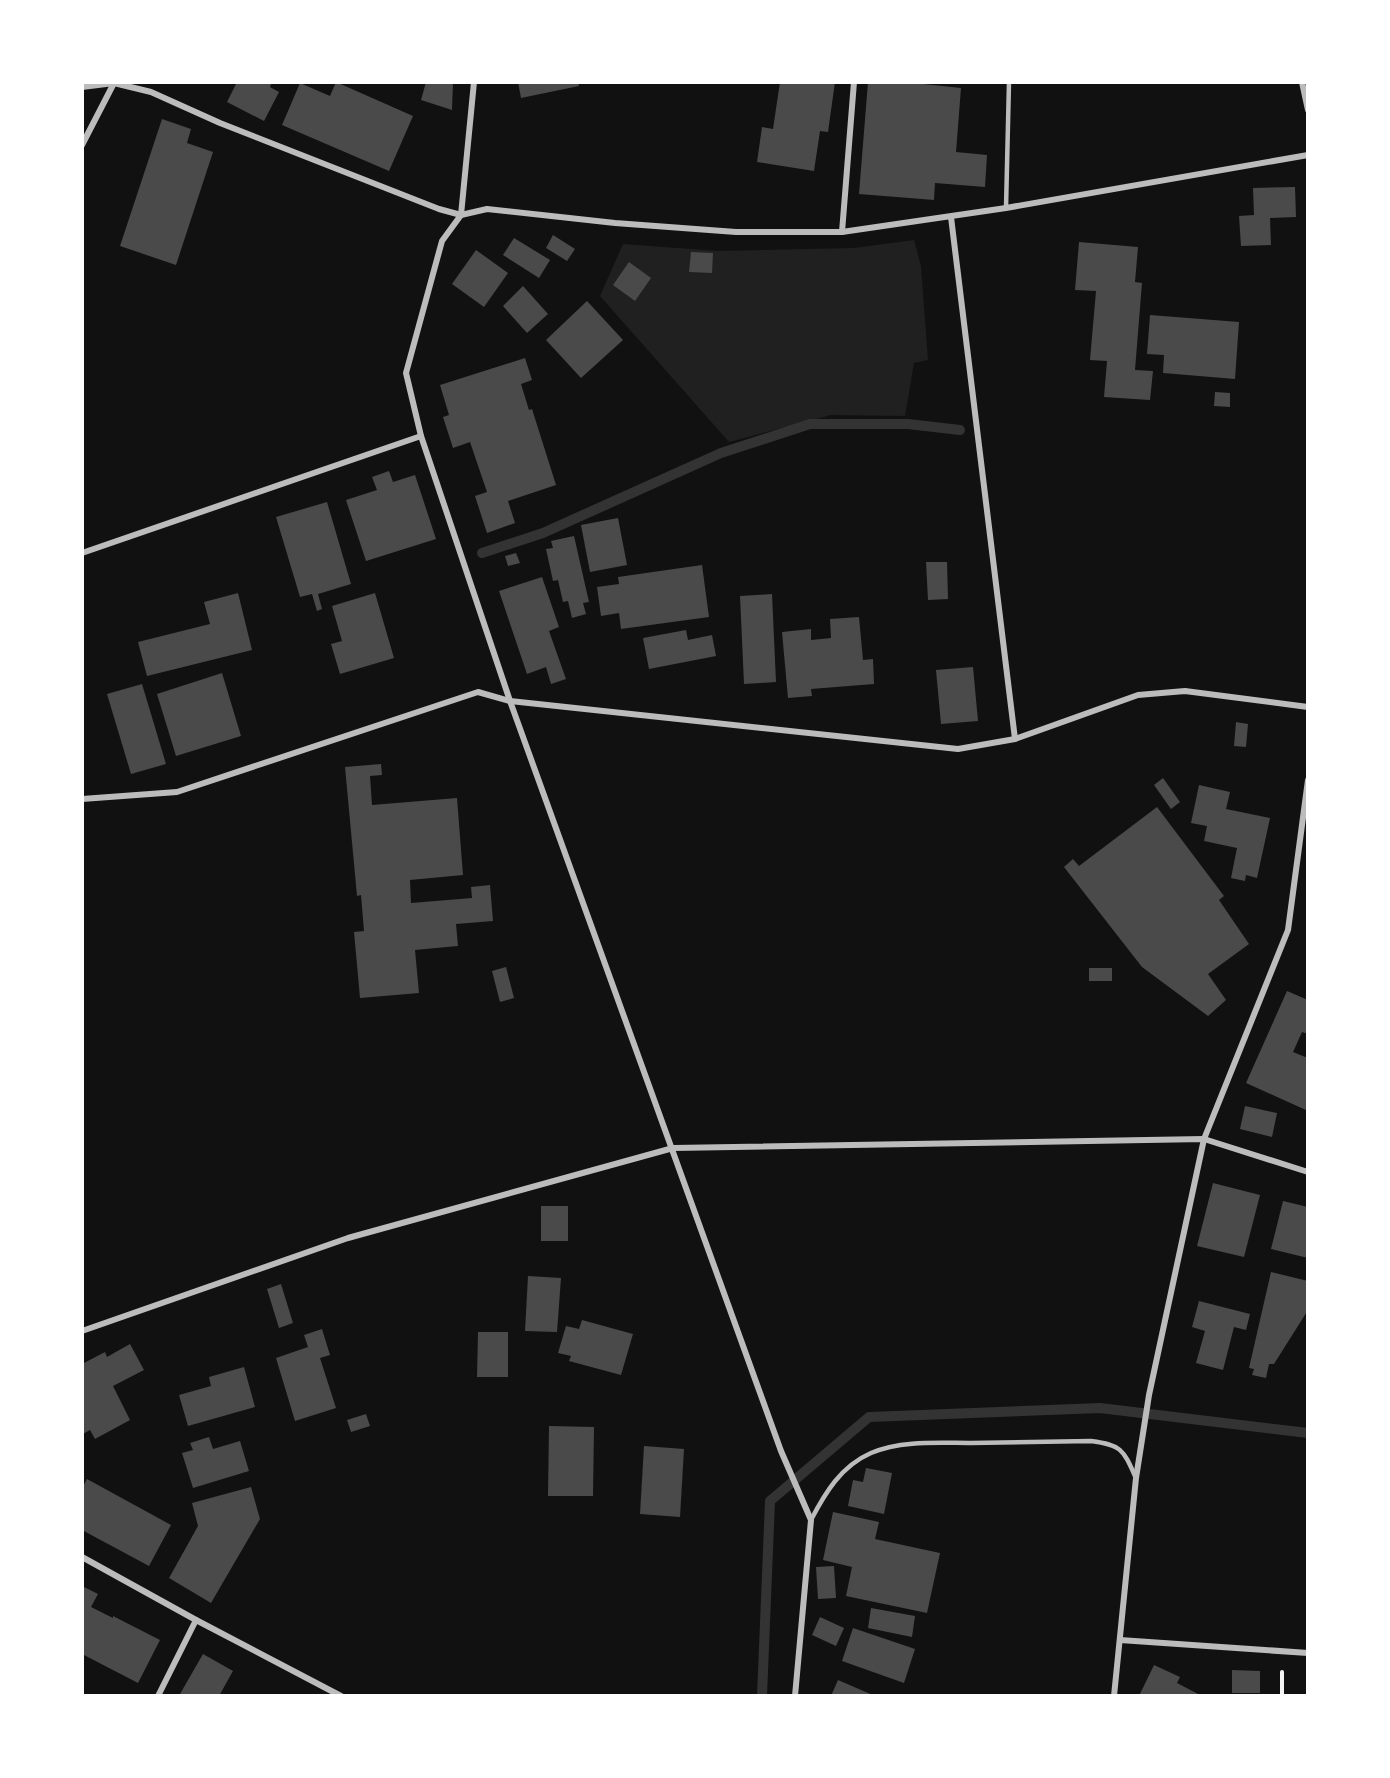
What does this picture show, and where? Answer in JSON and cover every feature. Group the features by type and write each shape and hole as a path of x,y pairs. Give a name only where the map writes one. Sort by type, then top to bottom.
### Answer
{"street":[{"path":"474,82 461,215 442,241 406,373 421,436 510,701 781,1451 811,1520 795,1695"},
{"path":"842,232 854,82"},
{"path":"1302,82 1308,110"},
{"path":"82,145 114,83"},
{"path":"82,87 114,83 151,93 242,132 439,209 461,215 487,209 615,224 736,232 842,232 1006,208 1308,155"},
{"path":"951,217 1015,739"},
{"path":"82,553 421,436"},
{"path":"82,799 177,792 478,692 510,701 958,749 1015,739 1138,694 1185,691 1308,707"},
{"path":"1114,1695 1136,1478 1149,1395 1204,1139 1287,930 1308,780"},
{"path":"82,1331 348,1238 673,1148 1204,1139 1308,1172"},
{"path":"82,1557 196,1620 341,1695"},
{"path":"158,1695 196,1620"},
{"path":"1120,1640 1308,1653"}],"lane":[{"path":"1006,208 1009,82"},
{"path":"811,1520 824,1494 837,1478 871,1453 926,1443 1091,1441 1108,1443 1125,1454 1136,1478"}],"shaded area":[{"path":"914,240 921,266 928,360 914,363 905,416 831,415 729,442 600,296 623,244 718,251 854,248"}],"building":[{"path":"237,82 272,82 270,87 279,92 264,121 227,102"},
{"path":"336,82 413,116 389,171 282,125 300,83 330,96"},
{"path":"426,82 453,82 452,110 421,100"},
{"path":"518,82 578,82 579,86 521,98"},
{"path":"780,82 835,82 828,132 820,131 814,171 757,162 762,127 773,129"},
{"path":"868,82 904,82 961,88 956,152 987,155 985,187 935,183 934,200 859,194"},
{"path":"162,119 191,129 187,143 213,152 176,265 120,246"},
{"path":"1295,187 1296,217 1270,218 1271,245 1241,246 1239,216 1254,215 1253,188"},
{"path":"553,235 575,249 567,261 546,248"},
{"path":"514,238 550,260 539,278 503,255"},
{"path":"1079,242 1138,247 1135,282 1142,283 1135,370 1153,371 1150,400 1104,397 1107,361 1090,360 1096,291 1075,290"},
{"path":"476,250 508,273 484,307 452,284"},
{"path":"691,252 713,253 712,273 689,272"},
{"path":"629,262 651,278 635,301 613,285"},
{"path":"523,286 548,314 527,333 503,306"},
{"path":"587,301 623,340 581,378 546,340"},
{"path":"1150,315 1239,322 1235,379 1163,373 1164,355 1147,354"},
{"path":"525,358 532,380 521,384 529,410 532,409 556,485 508,501 515,523 487,533 475,496 487,492 470,442 453,448 443,417 449,415 440,385"},
{"path":"1215,392 1230,393 1230,407 1214,406"},
{"path":"389,471 393,482 415,475 436,539 366,561 346,500 377,490 372,477"},
{"path":"327,502 351,584 318,594 322,609 317,611 312,594 300,597 276,517"},
{"path":"618,518 627,565 590,572 581,525"},
{"path":"574,536 589,602 583,603 586,614 572,618 568,601 563,602 558,580 553,581 546,549 553,548 551,541"},
{"path":"516,553 520,563 508,566 505,556"},
{"path":"926,562 947,562 948,599 928,600"},
{"path":"702,565 709,617 621,629 619,613 601,616 597,587 619,584 618,577"},
{"path":"542,577 559,627 549,631 566,679 551,684 546,667 527,674 499,591"},
{"path":"238,593 252,650 147,676 138,642 210,624 204,602"},
{"path":"375,593 394,658 340,674 331,644 342,641 332,606"},
{"path":"772,594 776,682 744,684 740,596"},
{"path":"859,617 863,660 873,659 874,684 811,689 812,696 788,698 782,632 811,629 811,640 831,638 830,619"},
{"path":"686,630 688,640 712,635 716,656 649,669 643,638"},
{"path":"973,667 978,721 941,724 936,670"},
{"path":"222,673 241,736 176,756 157,694"},
{"path":"142,684 166,764 131,774 107,694"},
{"path":"1236,722 1248,724 1246,747 1234,746"},
{"path":"381,764 382,775 370,776 372,805 457,798 463,875 410,880 411,903 472,898 471,887 490,885 493,921 456,924 458,946 415,950 419,993 360,998 354,932 364,931 361,895 357,896 345,767"},
{"path":"1163,778 1180,802 1171,809 1154,785"},
{"path":"1199,785 1230,792 1226,809 1270,818 1257,878 1246,875 1245,881 1231,878 1237,848 1204,841 1207,826 1191,823"},
{"path":"1157,807 1224,896 1219,900 1249,944 1208,974 1226,1000 1208,1016 1142,967 1064,867 1073,859 1079,866"},
{"path":"506,967 514,998 500,1002 492,971"},
{"path":"1089,968 1112,968 1112,981 1089,981"},
{"path":"1287,991 1308,1000 1308,1034 1302,1032 1293,1052 1308,1058 1308,1111 1246,1083"},
{"path":"1245,1106 1277,1113 1272,1137 1240,1129"},
{"path":"1213,1183 1260,1195 1244,1257 1197,1246"},
{"path":"1283,1201 1308,1207 1308,1258 1271,1249"},
{"path":"541,1206 568,1206 568,1241 541,1241"},
{"path":"1271,1272 1308,1281 1308,1310 1274,1364 1269,1364 1266,1378 1252,1375 1254,1369 1249,1368"},
{"path":"528,1276 561,1278 557,1332 525,1331"},
{"path":"281,1284 293,1323 279,1328 267,1289"},
{"path":"1199,1301 1250,1314 1246,1330 1234,1327 1223,1370 1196,1363 1205,1331 1192,1327"},
{"path":"582,1320 633,1334 621,1375 569,1361 571,1356 558,1353 566,1326 579,1329"},
{"path":"322,1329 330,1355 320,1358 336,1408 295,1421 276,1358 308,1347 304,1335"},
{"path":"478,1332 508,1332 508,1377 477,1377"},
{"path":"130,1344 144,1370 113,1386 130,1420 95,1439 90,1430 83,1434 82,1364 105,1352 107,1357"},
{"path":"244,1367 255,1407 188,1426 179,1395 211,1386 209,1377"},
{"path":"366,1414 370,1426 351,1432 347,1420"},
{"path":"549,1426 594,1427 593,1496 548,1496"},
{"path":"209,1437 213,1449 240,1441 249,1471 193,1488 182,1453 193,1450 190,1443"},
{"path":"644,1446 684,1449 680,1517 640,1514"},
{"path":"866,1468 892,1473 884,1514 848,1506 853,1480 863,1482"},
{"path":"87,1479 171,1525 149,1566 82,1530 82,1488"},
{"path":"251,1487 260,1519 211,1603 169,1578 198,1526 192,1503"},
{"path":"833,1512 879,1522 875,1539 940,1553 927,1613 846,1596 852,1567 823,1560"},
{"path":"834,1566 836,1598 818,1599 816,1567"},
{"path":"82,1586 98,1594 91,1607 160,1640 138,1683 82,1654"},
{"path":"871,1608 915,1616 912,1637 868,1628"},
{"path":"820,1617 844,1628 836,1646 812,1635"},
{"path":"853,1628 915,1649 904,1683 842,1661"},
{"path":"203,1654 233,1671 219,1696 183,1696 180,1694"},
{"path":"1154,1665 1180,1677 1177,1683 1202,1696 1139,1696"},
{"path":"1232,1670 1260,1671 1260,1693 1232,1693"},
{"path":"838,1680 875,1696 831,1696"}],"waterway":[{"path":"482,553 543,533 721,453 810,424 908,424 960,430"},
{"path":"762,1696 770,1501 869,1417 1100,1408 1308,1433"}]}
